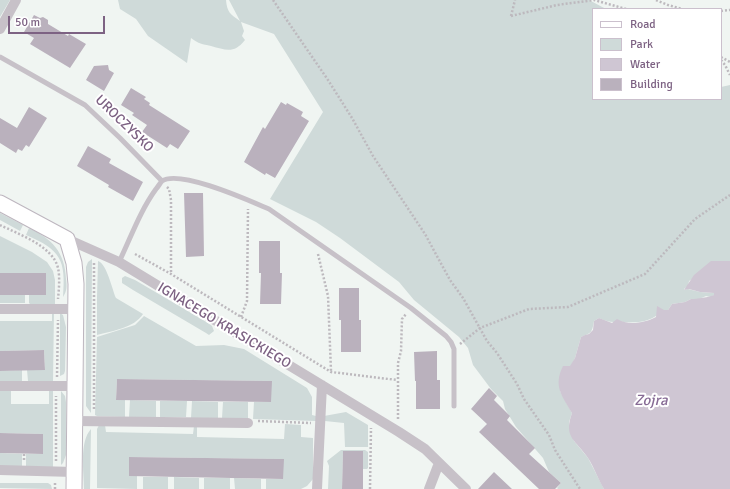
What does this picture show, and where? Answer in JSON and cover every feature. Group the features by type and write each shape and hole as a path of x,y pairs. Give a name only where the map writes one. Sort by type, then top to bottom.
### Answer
{"street":[{"path":"0,29 16,0"},
{"name":"IGNACEGO KRASICKIEGO","path":"0,203 67,239 119,262 399,432 425,449 466,489"},
{"path":"67,239 74,263 76,284 74,489"},
{"path":"0,309 76,309"},
{"path":"317,489 322,385"},
{"path":"0,386 75,386"},
{"path":"75,421 248,423"},
{"path":"429,489 439,462"},
{"path":"0,470 74,472"}],"lane":[{"name":"UROCZYSKO","path":"0,57 85,105 120,138 162,182"},
{"path":"119,262 137,220 152,195 162,182 172,178 183,179 234,194 269,209 411,308 446,336 454,349 454,406"}],"path":[{"path":"273,0 328,80 352,118 373,156 421,227 450,280 463,298 487,341 497,353 517,384 524,399 549,435 555,450 580,489"},
{"path":"515,0 511,16 557,5 594,0 622,8"},
{"path":"656,0 678,8"},
{"path":"722,61 730,75"},
{"path":"454,349 480,328 529,309 568,307 645,274 695,218 730,195"},
{"path":"171,200 171,274"},
{"path":"241,318 247,301 248,200"},
{"path":"0,225 46,249 54,257 58,268 58,298"},
{"path":"315,241 328,296 331,372"},
{"path":"135,254 171,274 331,372 397,380"},
{"path":"94,262 94,421"},
{"path":"398,423 397,380 398,363 401,351 402,319 411,308"},
{"path":"248,423 251,420 320,423"},
{"path":"370,489 371,424"}],"green space":[{"path":"0,0 10,0 0,17"},
{"path":"118,0 226,0 227,7 230,12 240,21 229,0 589,0 604,8 592,8 592,100 722,100 722,87 730,85 730,261 722,261 689,281 688,286 684,289 714,293 714,295 711,297 706,296 697,300 691,299 685,302 672,304 668,310 664,310 645,321 612,322 599,318 594,321 591,332 581,337 575,358 560,391 572,413 569,422 574,441 588,458 604,489 558,489 557,488 561,483 549,472 543,458 516,427 505,409 503,401 491,389 473,365 468,348 459,337 414,300 399,282 340,238 316,222 270,199 323,112 274,34 241,22 244,31 242,36 245,40 237,47 230,50 196,42 191,38 187,63 148,36 136,19 120,9"},
{"path":"0,213 23,225 20,231 0,220"},
{"path":"29,228 51,242 60,254 63,261 67,284 63,297 63,274 62,265 59,258 54,251 47,246 26,235"},
{"path":"0,236 32,252 47,262 53,271 55,280 55,306 31,305 29,303 29,295 46,295 46,273 0,273"},
{"path":"92,259 91,413 86,406 86,267 88,262"},
{"path":"98,261 107,272 116,298 143,314 134,323 128,326 97,335 97,297"},
{"path":"125,276 135,280 208,323 212,326 214,331 209,335 133,290 122,283 122,278"},
{"path":"0,295 25,295 25,303 0,303"},
{"path":"52,310 54,311 53,382 28,381 27,370 45,370 44,350 0,351 0,321 52,321"},
{"path":"60,313 63,315 66,327 65,371 64,374 60,376"},
{"path":"144,316 196,346 224,345 244,349 307,388 312,397 312,415 316,416 316,421 253,419 254,402 271,402 271,381 117,379 116,400 125,400 125,417 95,415 97,337 135,325"},
{"path":"22,370 22,381 0,381 0,371"},
{"path":"0,389 11,390 11,404 49,404 49,390 53,390 53,468 26,468 26,454 43,454 43,434 0,433"},
{"path":"61,391 65,396 66,402 66,455 61,465"},
{"path":"130,400 156,401 156,417 129,417"},
{"path":"160,401 187,401 186,417 160,417"},
{"path":"192,401 218,402 218,418 191,418"},
{"path":"223,402 248,402 248,418 222,418"},
{"path":"346,412 368,425 368,447 345,447 344,423 325,421 324,416"},
{"path":"285,424 301,425 301,437 313,438 313,479 307,486 301,489 266,489 266,479 283,479 283,459 130,457 129,476 137,476 137,489 97,488 97,429 99,425 105,425 106,432 193,434 194,426 197,426 197,437 284,439"},
{"path":"91,429 90,489 84,489 84,449 87,435"},
{"path":"341,450 365,450 368,452 368,468 363,469 363,451 343,451 342,489 328,489 329,466 327,461"},
{"path":"0,453 22,454 22,467 0,467"},
{"path":"143,477 168,477 168,489 143,489"},
{"path":"174,477 199,478 199,489 174,489"},
{"path":"204,478 230,478 230,489 204,489"},
{"path":"234,478 261,479 261,489 235,489"},
{"path":"0,483 48,483 51,485 52,489 0,488"}],"water":[{"name":"Zojra","path":"711,261 730,261 730,489 604,489 590,462 570,433 569,428 572,413 562,396 559,385 560,373 563,366 570,366 575,358 581,337 589,334 593,330 594,321 599,318 612,323 617,319 631,323 647,321 656,317 657,306 664,310 668,310 672,304 714,295 714,293 700,292 689,289 684,290 694,275"}],"building":[{"path":"34,15 40,18 43,17 48,20 48,24 68,36 69,34 86,44 70,68 30,44 34,38 24,32"},
{"path":"108,65 109,70 114,73 104,91 86,80 94,66"},
{"path":"131,88 146,97 144,99 150,103 149,105 190,131 178,149 170,144 167,148 142,132 147,125 132,115 134,113 121,105"},
{"path":"281,102 286,105 287,103 303,112 301,116 309,121 275,178 266,173 265,175 244,162 263,127 265,129"},
{"path":"29,107 47,118 29,147 26,145 22,151 18,149 16,153 0,143 0,118 17,128"},
{"path":"88,146 111,159 109,163 143,182 133,201 108,187 109,185 77,166"},
{"path":"184,193 203,193 204,256 186,257"},
{"path":"259,241 280,241 280,273 282,273 281,304 260,304 261,273 259,273"},
{"path":"0,273 46,273 46,295 0,295"},
{"path":"339,288 359,288 361,352 341,352"},
{"path":"44,350 45,370 0,371 0,351"},
{"path":"437,351 437,380 440,380 440,409 416,409 414,352"},
{"path":"117,379 272,381 271,402 116,400"},
{"path":"489,388 497,396 494,400 510,416 507,420 535,448 529,454 561,483 555,489 539,489 479,432 487,424 471,409"},
{"path":"0,433 43,434 43,454 0,453"},
{"path":"343,451 363,451 363,489 342,489"},
{"path":"129,457 284,459 283,479 129,476"},
{"path":"494,472 512,489 478,489"}]}
